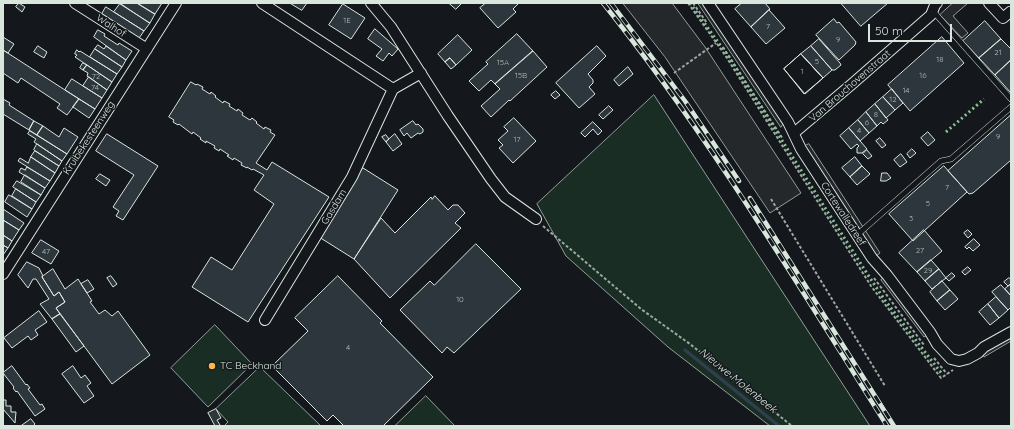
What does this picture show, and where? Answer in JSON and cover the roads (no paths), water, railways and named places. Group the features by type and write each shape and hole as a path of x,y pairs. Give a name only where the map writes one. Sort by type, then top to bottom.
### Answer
{"street":[{"name":"Walhof","path":"75,3 147,49"},
{"name":"Kruibekesteenweg","path":"3,274 176,3"},
{"path":"262,3 393,90 421,73"},
{"path":"371,3 391,27 452,122 505,197 536,219"},
{"name":"Cortewalledreef","path":"708,3 788,122 801,149 872,258 887,275 930,332 937,344 951,359 959,361 968,358 1011,332"},
{"path":"989,3 1003,18 1011,12"},
{"name":"Van Brouchovenstraat","path":"794,133 930,15 935,7"},
{"name":"Gasdam","path":"265,320 352,177 393,90"}],"lane":[{"path":"935,7 1011,99"},
{"path":"857,235 941,161 951,158 1011,106"}],"waterway":[{"name":"Nieuwe Molenbeek","path":"685,350 779,426"}],"railway":[{"path":"603,3 642,53 751,210 887,426"},
{"path":"611,3 685,101 739,181"},
{"path":"750,198 894,426"}],"place":[{"name":"TC Beckhand","path":"212,366"}]}
